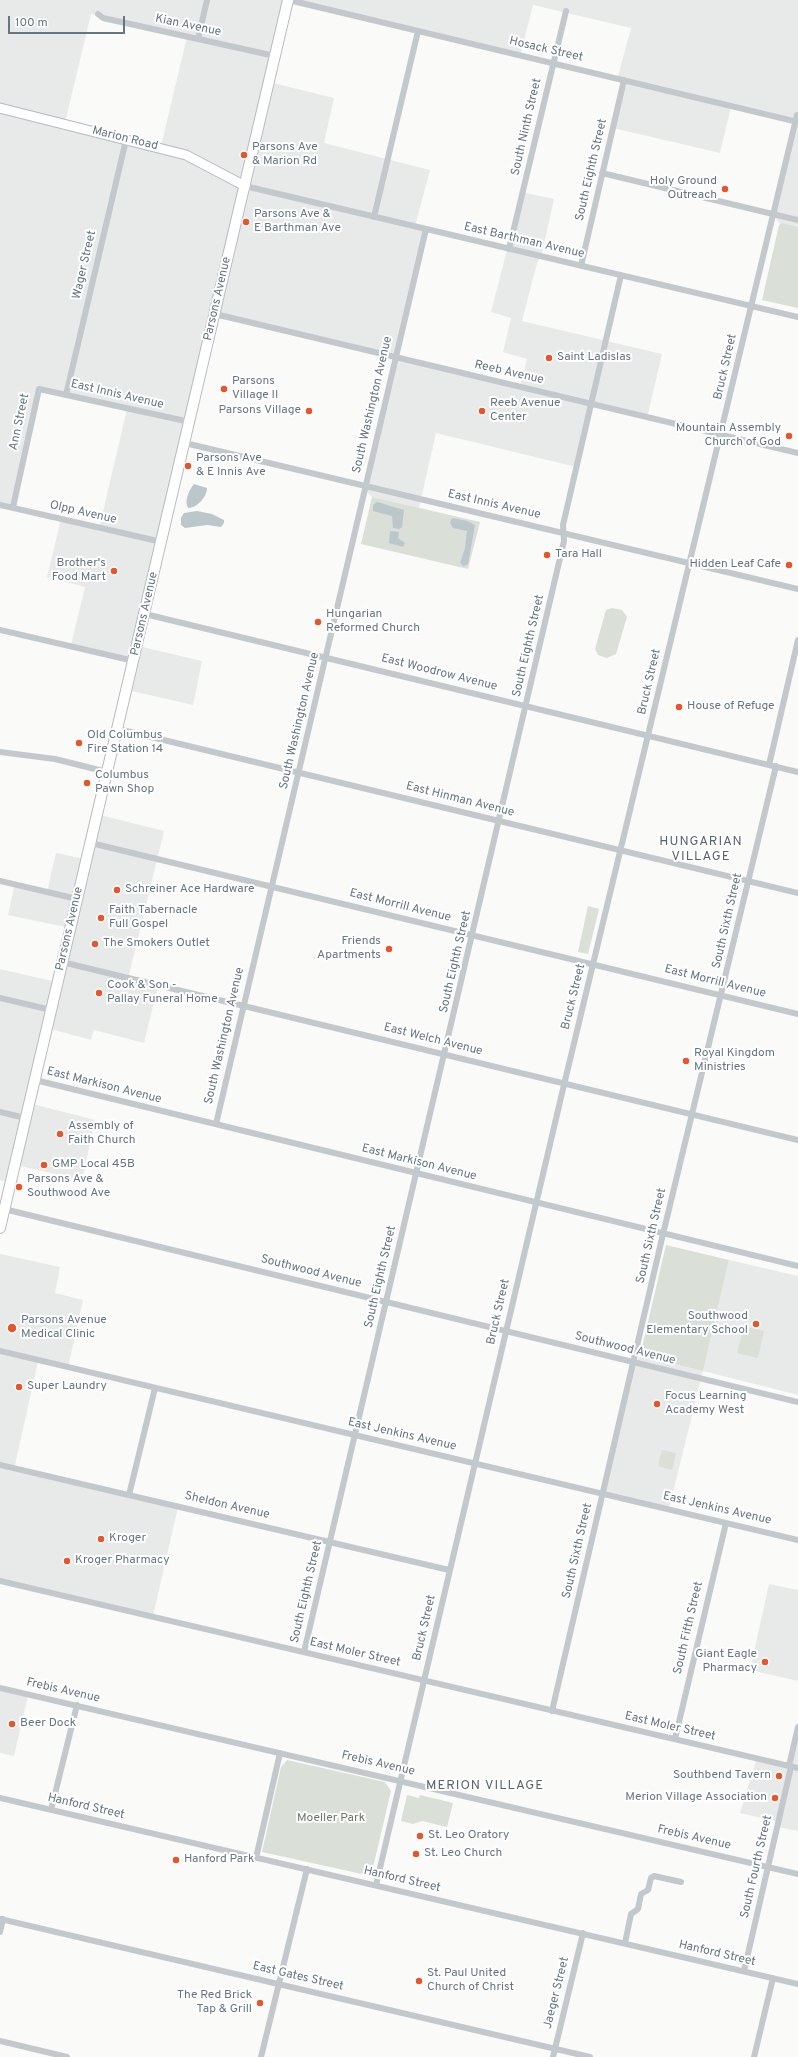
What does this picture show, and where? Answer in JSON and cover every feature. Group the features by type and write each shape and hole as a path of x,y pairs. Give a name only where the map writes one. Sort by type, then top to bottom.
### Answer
{"main road":[{"name":"Parsons Avenue","path":"0,1228 289,0"}],"street":[{"path":"198,39 207,0"},
{"name":"Hosack Street","path":"289,0 624,80 797,119"},
{"name":"South Ninth Street","path":"509,249 566,11"},
{"name":"Kian Avenue","path":"98,14 104,18 275,56"},
{"path":"374,217 418,31"},
{"name":"South Eighth Street","path":"581,266 624,80"},
{"name":"Marion Road","path":"0,108 192,157 245,186"},
{"name":"Bruck Street","path":"376,1885 564,1083 594,964 797,119"},
{"name":"Wager Street","path":"66,395 126,140"},
{"path":"602,173 798,220"},
{"name":"East Barthman Avenue","path":"245,186 798,318"},
{"name":"South Washington Avenue","path":"213,1123 244,1005 426,229"},
{"name":"South Eighth Street","path":"304,1652 500,821 564,541 563,525 621,275"},
{"name":"Reeb Avenue","path":"215,314 798,453"},
{"name":"East Innis Avenue","path":"39,389 190,422"},
{"name":"Ann Street","path":"13,508 39,389"},
{"name":"East Innis Avenue","path":"185,444 798,587"},
{"name":"Olpp Avenue","path":"0,504 162,542"},
{"name":"East Woodrow Avenue","path":"145,614 798,772"},
{"path":"0,630 134,661"},
{"path":"769,764 798,640"},
{"name":"East Hinman Avenue","path":"118,729 798,893"},
{"path":"0,752 55,759 107,772"},
{"name":"South Sixth Street","path":"552,1710 692,1114 776,766"},
{"name":"East Morrill Avenue","path":"90,843 798,1014"},
{"path":"0,881 77,900"},
{"name":"East Welch Avenue","path":"62,962 798,1140"},
{"path":"0,998 51,1010"},
{"name":"East Markison Avenue","path":"35,1080 798,1266"},
{"path":"0,1112 25,1118"},
{"name":"Southwood Avenue","path":"4,1209 798,1402"},
{"name":"East Jenkins Avenue","path":"0,1351 798,1540"},
{"path":"129,1495 155,1388"},
{"name":"Sheldon Avenue","path":"0,1465 449,1570"},
{"name":"South Fifth Street","path":"675,1739 726,1523"},
{"name":"East Moler Street","path":"0,1581 798,1768"},
{"name":"Frebis Avenue","path":"0,1688 280,1752 798,1874"},
{"path":"51,1810 77,1705"},
{"name":"South Fourth Street","path":"744,1972 769,1866 798,1727"},
{"path":"256,1858 280,1752"},
{"name":"Hanford Street","path":"0,1798 798,1984"},
{"path":"262,2057 307,1870"},
{"path":"625,1943 631,1914 638,1909 642,1894 648,1890 651,1878 654,1876 681,1882"},
{"path":"0,1932 2,1919"},
{"name":"East Gates Street","path":"2,1919 590,2057"},
{"name":"Jaeger Street","path":"553,2057 583,1933"},
{"path":"754,2057 773,1978"},
{"path":"0,2041 67,2057"}],"shaded area":[{"path":"0,0 798,0 798,227 780,224 774,215 796,123 731,107 720,153 613,128 623,82 617,80 631,28 533,5 520,56 286,3 269,82 334,98 324,143 430,170 415,226 427,229 396,359 214,317 138,646 202,661 193,705 127,690 133,663 70,649 85,587 47,577 61,519 99,529 127,409 41,389 13,508 0,505","holes":["91,14 187,37 161,146 65,123"]},
{"path":"522,192 554,199 541,257 537,263 522,321 662,354 647,418 590,405 576,467 436,433 419,508 372,497 365,490 396,359 520,388 527,359 503,352 511,318 491,312"},
{"path":"194,484 207,488 207,491 198,504 188,508 188,496 190,489"},
{"path":"377,502 404,510 402,527 399,529 393,528 392,516 373,511 373,505"},
{"path":"197,511 212,514 224,520 224,523 221,527 207,525 185,528 181,525 181,518 184,513"},
{"path":"452,518 467,521 475,525 468,564 464,566 460,563 465,548 467,531 453,528 450,523"},
{"path":"390,531 399,532 398,538 405,543 403,547 389,543"},
{"path":"96,814 164,831 128,979 158,986 144,1043 94,1030 91,1040 47,1028 29,1103 95,1120 82,1180 16,1165 11,1183 0,1180 0,969 57,982 70,928 8,915 15,884 47,892 56,853 85,859"},
{"path":"0,1254 60,1267 55,1293 83,1300 68,1368 38,1362 14,1469 178,1507 153,1616 0,1581"},
{"name":"Southwood Elementary School","path":"729,1260 798,1276 798,1395 703,1371"},
{"path":"640,1356 703,1371 668,1512 604,1496 634,1363"},
{"path":"769,1584 798,1590 798,1681 750,1670"},
{"path":"0,1688 28,1696 14,1756 0,1753"},
{"path":"798,1729 798,1831 778,1827 779,1822 740,1813 756,1761 789,1768"}],"green space":[{"path":"782,223 798,227 798,308 762,300 779,225"},
{"path":"372,497 480,522 468,569 361,544"},
{"path":"612,608 622,610 627,617 616,654 607,658 598,655 595,649 606,610"},
{"path":"588,906 599,909 588,954 578,952"},
{"path":"666,1245 729,1260 703,1371 640,1356"},
{"path":"744,1326 764,1331 758,1358 737,1353"},
{"path":"662,1450 676,1453 672,1470 658,1466"},
{"name":"Moeller Park","path":"287,1760 385,1782 391,1791 371,1876 262,1852 281,1767"},
{"path":"407,1795 419,1798 420,1795 453,1803 447,1827 422,1821 413,1824 401,1821"}],"place":[{"name":"Parsons Ave & Marion Rd","path":"244,155"},
{"name":"Holy Ground Outreach","path":"725,189"},
{"name":"Parsons Ave & E Barthman Ave","path":"246,222"},
{"name":"Saint Ladislas","path":"549,358"},
{"name":"Parsons Village II","path":"224,389"},
{"name":"Parsons Village","path":"309,411"},
{"name":"Reeb Avenue Center","path":"482,411"},
{"name":"Mountain Assembly Church of God","path":"789,436"},
{"name":"Parsons Ave & E Innis Ave","path":"188,466"},
{"name":"Tara Hall","path":"547,555"},
{"name":"Hidden Leaf Cafe","path":"789,565"},
{"name":"Brother's Food Mart","path":"114,571"},
{"name":"Hungarian Reformed Church","path":"318,622"},
{"name":"House of Refuge","path":"679,707"},
{"name":"Old Columbus Fire Station 14","path":"79,743"},
{"name":"Columbus Pawn Shop","path":"87,783"},
{"name":"Schreiner Ace Hardware","path":"117,890"},
{"name":"Faith Tabernacle Full Gospel","path":"101,918"},
{"name":"The Smokers Outlet","path":"95,944"},
{"name":"Friends Apartments","path":"389,949"},
{"name":"Cook & Son - Pallay Funeral Home","path":"99,993"},
{"name":"Royal Kingdom Ministries","path":"686,1061"},
{"name":"Assembly of Faith Church","path":"60,1134"},
{"name":"GMP Local 45B","path":"44,1165"},
{"name":"Parsons Ave & Southwood Ave","path":"19,1187"},
{"name":"Southwood Elementary School","path":"756,1324"},
{"name":"Parsons Avenue Medical Clinic","path":"12,1328"},
{"name":"Super Laundry","path":"19,1387"},
{"name":"Focus Learning Academy West","path":"657,1404"},
{"name":"Kroger","path":"101,1539"},
{"name":"Kroger Pharmacy","path":"67,1561"},
{"name":"Giant Eagle Pharmacy","path":"765,1662"},
{"name":"Beer Dock","path":"12,1724"},
{"name":"Southbend Tavern","path":"779,1776"},
{"name":"Merion Village Association","path":"775,1798"},
{"name":"St. Leo Oratory","path":"420,1836"},
{"name":"St. Leo Church","path":"416,1854"},
{"name":"Hanford Park","path":"176,1860"},
{"name":"St. Paul United Church of Christ","path":"419,1981"},
{"name":"The Red Brick Tap & Grill","path":"260,2003"}],"district":[{"name":"HUNGARIAN VILLAGE","path":"701,850"},
{"name":"MERION VILLAGE","path":"485,1786"}]}
